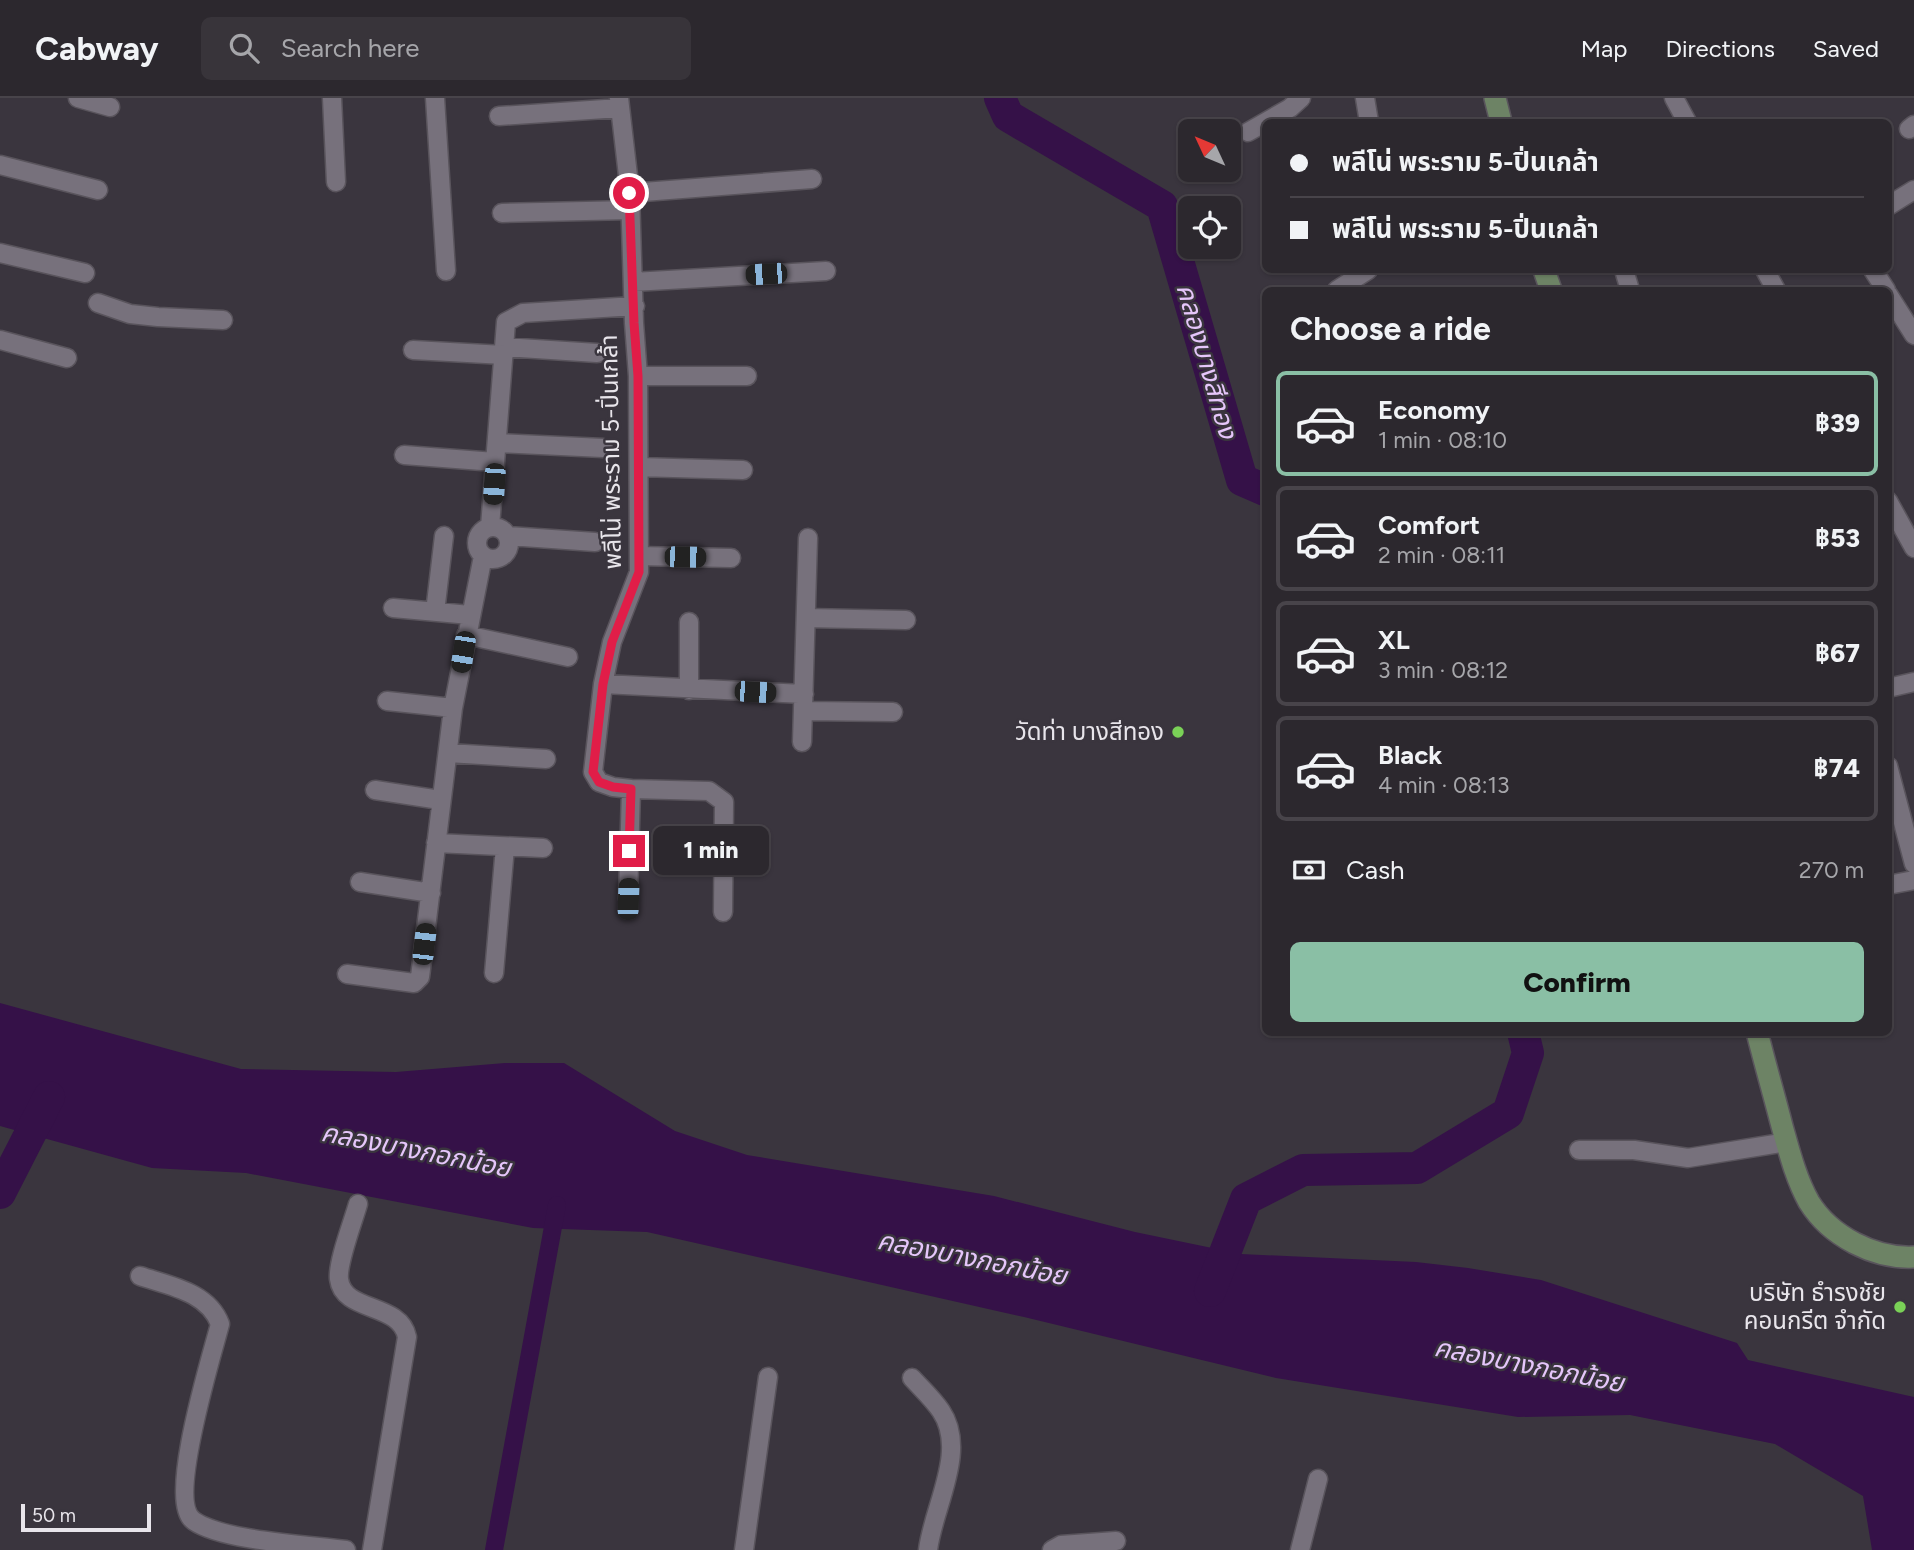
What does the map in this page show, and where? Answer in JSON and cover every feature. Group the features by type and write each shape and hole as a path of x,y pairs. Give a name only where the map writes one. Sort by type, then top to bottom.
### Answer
{"main road":[{"path":"1495,98 1501,119"},
{"path":"1757,1036 1798,1177 1810,1202 1823,1219 1842,1236 1859,1246 1884,1254 1914,1257"}],"street":[{"path":"78,98 110,107"},
{"path":"331,98 336,182"},
{"path":"435,98 446,271"},
{"path":"1271,119 1301,98"},
{"path":"1365,98 1368,119"},
{"path":"1674,98 1685,119"},
{"path":"499,117 620,103"},
{"name":"พลีโน่ พระราม 5-ปิ่นเกล้า","path":"620,103 630,202 638,376 639,572 612,642 603,684 593,772 599,782 613,787 709,791 724,802 723,912"},
{"path":"1248,132 1262,124"},
{"path":"0,165 99,190"},
{"path":"502,213 630,202 812,179"},
{"path":"1892,204 1914,190"},
{"path":"0,253 85,273"},
{"path":"633,282 825,271"},
{"path":"1342,287 1363,273"},
{"path":"1892,300 1914,335"},
{"path":"97,303 130,314 223,320"},
{"path":"490,527 506,322 523,313 635,306"},
{"path":"0,340 67,358"},
{"path":"413,350 597,353"},
{"path":"638,376 747,376"},
{"path":"496,443 603,447"},
{"path":"404,455 495,462"},
{"path":"639,467 743,470"},
{"path":"1892,507 1914,548"},
{"path":"347,974 414,984 420,977 453,708 483,556 477,541 481,533 490,527 497,527 508,536 595,542"},
{"path":"483,556 489,559 503,556 507,550 508,536"},
{"path":"435,612 444,537"},
{"path":"803,742 808,538"},
{"path":"639,556 731,558"},
{"path":"393,608 470,615"},
{"path":"806,618 906,620"},
{"path":"689,622 689,690"},
{"path":"466,635 568,657"},
{"path":"1892,687 1914,682"},
{"path":"603,684 749,692 804,703 893,712"},
{"path":"387,701 453,708"},
{"path":"448,753 546,759"},
{"path":"1892,781 1914,864"},
{"path":"628,899 631,789"},
{"path":"375,790 440,800"},
{"path":"436,843 543,849"},
{"path":"494,973 505,846"},
{"path":"1892,884 1914,880"},
{"path":"360,882 430,893"},
{"path":"1579,1150 1634,1150 1688,1158 1787,1142"},
{"path":"358,1204 339,1280 352,1299 398,1318 407,1337 372,1550"},
{"path":"140,1276 198,1296 216,1312 220,1324 191,1436 184,1493 186,1510 192,1520 224,1534 346,1550"},
{"path":"744,1550 768,1377"},
{"path":"912,1378 942,1413 952,1439 951,1459 928,1550"},
{"path":"1300,1550 1318,1479"},
{"path":"1052,1550 1061,1545 1116,1541"}],"water":[{"name":"คลองบางกอกน้อย","path":"0,1003 241,1069 396,1072 505,1063 564,1063 675,1131 747,1155 994,1196 1135,1232 1241,1254 1416,1262 1541,1280 1737,1343 1748,1360 1914,1397 1914,1550 1872,1550 1863,1496 1775,1444 1630,1415 1518,1417 1276,1378 1024,1317 647,1232 533,1228 246,1173 152,1168 0,1126"}],"waterway":[{"name":"คลองบางสีทอง","path":"1000,98 1008,116 1162,206 1242,480 1262,489"},
{"name":"คลองบางสีทอง","path":"1210,1291 1246,1199 1303,1170 1417,1168 1508,1113 1528,1053 1524,1036"},
{"path":"0,1193 49,1097"},
{"path":"494,1550 557,1205"}],"place":[{"name":"วัดท่า บางสีทอง","path":"1178,732"},
{"name":"บริษัท ธำรงชัย คอนกรีต จำกัด","path":"1900,1307"}],"route":[{"path":"629,193 638,376 639,572 612,642 603,684 593,772 599,782 631,789 629,851"}]}
